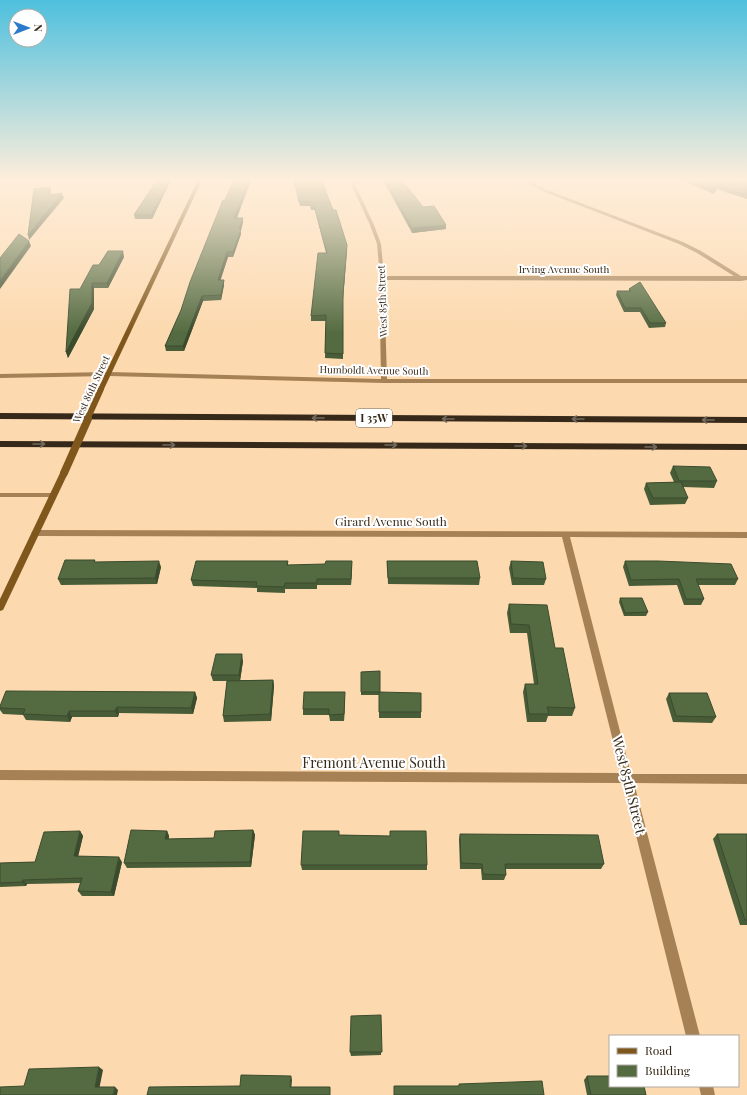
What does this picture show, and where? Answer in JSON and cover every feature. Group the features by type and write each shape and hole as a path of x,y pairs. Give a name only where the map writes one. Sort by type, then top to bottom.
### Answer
{"highway":[{"name":"I 35W","path":"0,416 747,420"},
{"path":"0,444 747,447"}],"street":[{"name":"West 86th Street","path":"0,608 64,473 101,389 110,374 176,231"},
{"name":"West 85th Street","path":"374,231 379,244 382,278 384,381"},
{"path":"650,231 681,243 705,255 747,283"},
{"name":"Irving Avenue South","path":"382,278 747,278"},
{"name":"Humboldt Avenue South","path":"0,376 110,374 384,381 747,382"},
{"path":"0,495 53,495"},
{"name":"Girard Avenue South","path":"35,533 747,535"},
{"name":"West 85th Street","path":"565,535 693,1035"},
{"name":"Fremont Avenue South","path":"0,775 747,779"}],"building":[{"path":"210,231 240,231 233,252 227,252 218,280 224,280 221,295 202,296 183,346 165,346 181,310 190,282"},
{"path":"321,231 343,231 347,245 343,294 343,354 325,353 326,315 311,316 318,253 327,253"},
{"path":"19,234 29,241 0,281 0,258"},
{"path":"108,251 123,251 107,283 92,283 92,303 66,352 70,289 80,289 93,265 99,265"},
{"path":"640,282 666,323 650,323 641,308 625,308 617,291 631,291 629,289"},
{"path":"673,466 710,467 717,481 679,481"},
{"path":"681,482 688,498 653,498 646,483"},
{"path":"65,560 95,560 94,562 159,561 155,578 58,579"},
{"path":"196,561 288,561 287,565 325,564 326,561 352,561 351,579 317,579 317,583 285,583 284,587 256,586 257,582 191,580"},
{"path":"387,561 477,561 480,578 388,578"},
{"path":"511,561 543,562 546,579 513,578"},
{"path":"625,561 731,564 738,579 696,579 704,599 686,599 679,579 631,580"},
{"path":"620,598 642,598 648,612 625,613"},
{"path":"509,604 547,605 555,648 563,648 575,708 547,707 549,714 529,714 525,684 538,684 529,625 511,624"},
{"path":"216,654 242,654 239,675 211,675"},
{"path":"380,671 380,692 361,692 361,672"},
{"path":"273,680 270,714 223,716 227,681"},
{"path":"6,691 195,692 191,708 117,707 115,711 69,711 67,716 23,714 25,709 0,708"},
{"path":"304,692 345,692 344,714 329,715 329,709 303,709"},
{"path":"379,692 421,693 421,712 379,712"},
{"path":"669,693 707,693 716,717 676,716"},
{"path":"131,830 167,831 165,839 214,838 215,831 253,830 250,862 124,863"},
{"path":"80,831 74,856 119,857 111,892 78,891 82,878 23,880 22,882 0,883 0,863 35,862 44,832"},
{"path":"303,831 339,831 339,835 390,836 390,831 426,831 427,865 301,865"},
{"path":"460,834 598,835 604,864 505,864 506,875 483,874 482,864 461,863"},
{"path":"717,834 747,834 747,920 745,920"},
{"path":"381,1015 382,1052 350,1052 351,1016"},
{"path":"99,1067 95,1087 115,1087 113,1095 0,1095 0,1087 24,1086 29,1069"},
{"path":"241,1075 291,1076 290,1087 330,1087 330,1095 147,1095 149,1087 240,1086"},
{"path":"587,1076 609,1076 609,1087 644,1087 646,1095 591,1095"},
{"path":"542,1081 544,1095 394,1095 394,1086 459,1086 459,1084"}]}
